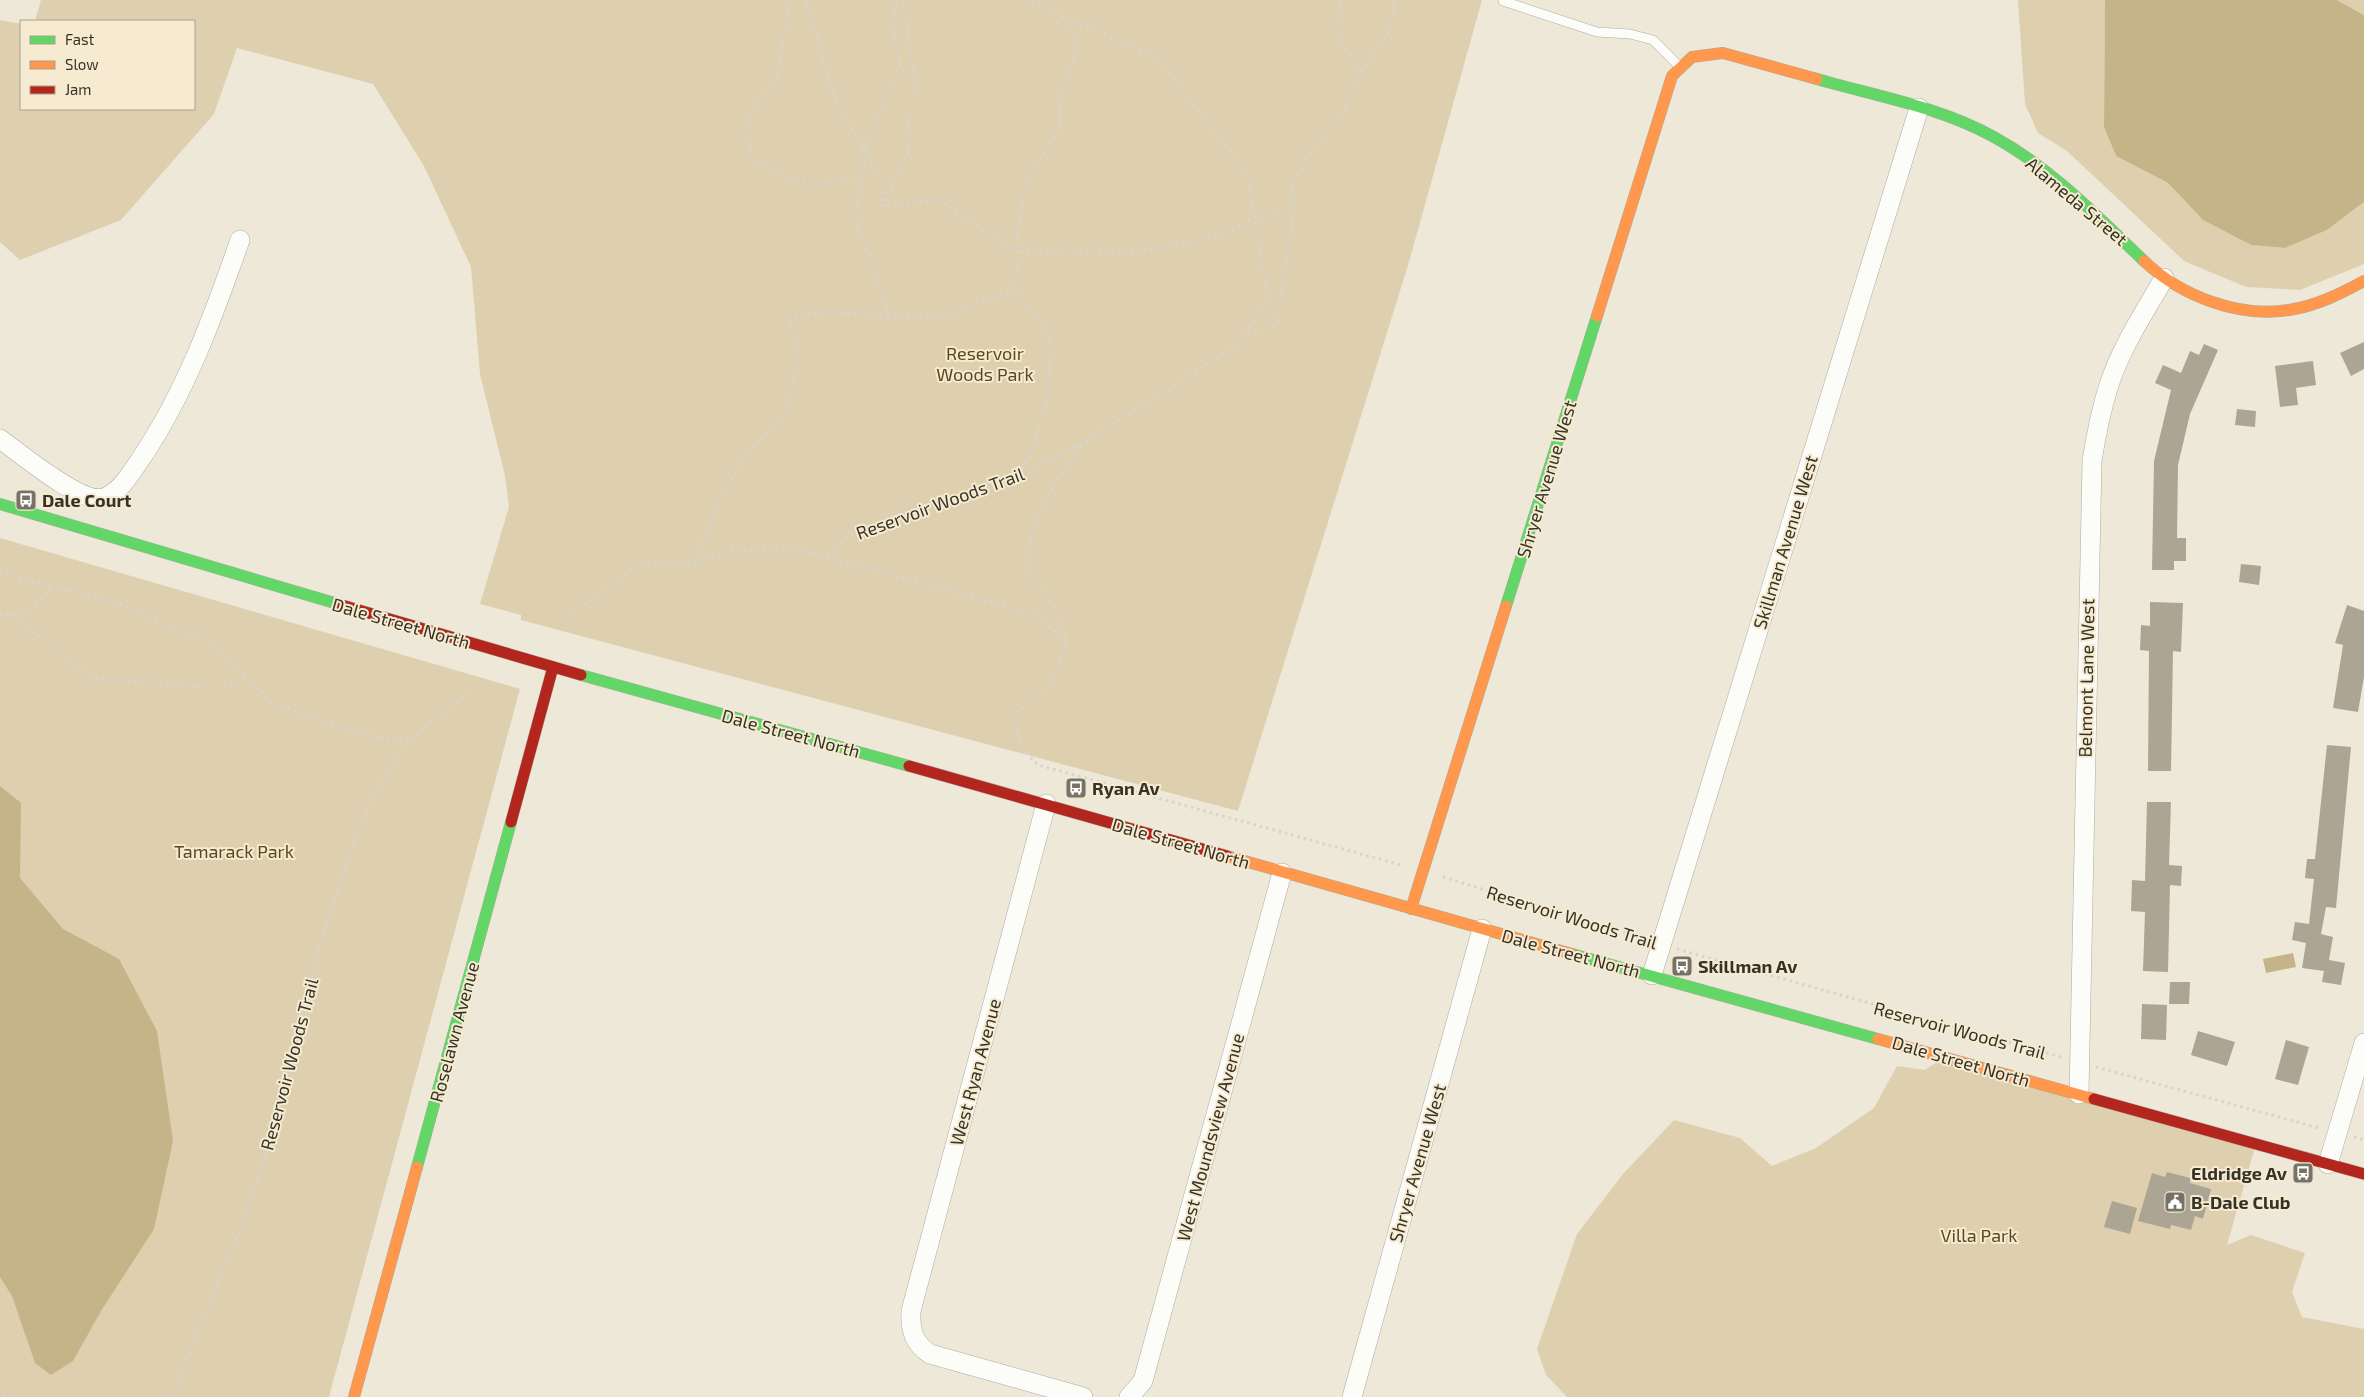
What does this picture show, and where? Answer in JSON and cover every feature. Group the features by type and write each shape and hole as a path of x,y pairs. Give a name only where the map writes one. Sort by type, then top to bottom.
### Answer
{"main road":[{"name":"Alameda Street","path":"1692,57 1722,53 1919,108 1953,119 1992,136 2028,158 2060,181 2164,278 2217,305 2244,311 2270,313 2298,310 2323,303 2364,281"},
{"name":"Shryer Avenue West","path":"1411,909 1672,76 1692,57"},
{"name":"Dale Street North","path":"0,504 554,667 1046,804 1482,929 2364,1174"},
{"name":"Roselawn Avenue","path":"354,1397 554,667"}],"street":[{"name":"Skillman Avenue West","path":"1652,976 1919,108"},
{"path":"2,445 83,496 103,498 123,485 173,406 196,361 213,320 240,240"},
{"name":"Belmont Lane West","path":"2079,1094 2092,461 2098,424 2110,383 2125,347 2164,278"},
{"name":"West Ryan Avenue","path":"1018,1389 930,1354 922,1349 912,1332 912,1312 1046,804"},
{"name":"West Moundsview Avenue","path":"1129,1397 1143,1381 1282,872"},
{"name":"Shryer Avenue West","path":"1352,1397 1482,929"},
{"path":"2328,1164 2364,1043"},
{"path":"1018,1389 1083,1397"}],"lane":[{"path":"1503,1 1597,32 1630,34 1652,40 1681,68"}],"path":[{"path":"790,0 777,79 758,100 743,129 755,162 783,175 818,185 848,178 862,184"},
{"path":"806,0 834,99 864,150 880,182 883,207"},
{"path":"890,318 874,271 873,262 858,234 858,202 862,184 864,150 901,61 893,30 897,0"},
{"path":"883,207 909,150 907,123 916,87 904,0"},
{"name":"Reservoir Woods Trail","path":"827,557 854,531 912,509 1019,476 1084,442 1236,346 1268,299 1247,173 1158,58 1024,0"},
{"path":"1340,0 1336,34 1361,72"},
{"path":"1241,338 1277,324 1295,201 1291,190 1308,155 1340,119 1361,72 1390,30 1394,0"},
{"path":"694,563 719,501 747,454 781,418 792,390 798,353 789,320 799,316 831,314 868,314 890,318 950,316 979,302 1007,294 1013,285 1019,268 1017,236 1028,179 1060,128 1058,97 1080,42 1047,10"},
{"path":"883,207 936,199 1018,252 1072,250 1120,254 1204,239 1230,232 1254,217 1273,215 1295,201"},
{"path":"1013,285 1050,336 1048,397 1032,450 1019,476"},
{"name":"Reservoir Woods Trail","path":"1084,442 1049,493 1030,538 1029,570 1052,603 1066,641 1051,684 1015,714 1018,739 1026,754 1038,765 1423,871 1661,944 2080,1063 2338,1133"},
{"name":"Reservoir Woods Trail","path":"568,617 637,564 694,563 733,550 798,549 1034,614 1066,641"},
{"path":"0,573 117,604 217,647 272,702 336,727 386,739 413,737"},
{"path":"0,615 23,614 52,587"},
{"path":"13,615 62,656 95,678 216,689 247,677"},
{"name":"Reservoir Woods Trail","path":"174,1397 182,1371 238,1235 265,1156 319,948 359,828 379,783 413,737 472,692"},
{"path":"0,1388 5,1397"}],"green space":[{"name":"Reservoir Woods Park","path":"41,0 1482,0 1409,262 1238,811 521,620 521,615 480,604 509,507 505,476 480,374 471,267 424,166 373,84 237,48 214,114 121,220 20,260 0,242 0,20 20,24 20,110 195,110 195,20 35,20"},
{"path":"2018,0 2105,0 2104,127 2116,156 2168,183 2203,220 2251,245 2285,248 2327,230 2364,202 2364,264 2300,290 2246,287 2184,261 2067,151 2038,133 2025,104"},
{"path":"2337,0 2364,0 2364,15"},
{"name":"Tamarack Park","path":"0,538 520,689 329,1397 0,1397"},
{"name":"Villa Park","path":"1944,1057 2256,1144 2227,1245 2251,1235 2305,1253 2292,1292 2302,1317 2364,1329 2364,1397 1567,1397 1546,1375 1537,1349 1577,1234 1623,1174 1674,1120 1740,1138 1772,1166 1816,1148 1874,1108 1897,1066 1925,1070"}],"shaded area":[{"path":"2105,0 2337,0 2364,15 2364,202 2327,230 2285,248 2251,245 2203,220 2168,183 2116,156 2104,127"},
{"path":"0,786 21,803 20,878 63,929 119,959 157,1031 173,1141 154,1229 101,1311 73,1361 51,1375 35,1363 12,1296 0,1277"},
{"path":"2293,953 2296,967 2266,973 2263,959"}],"building":[{"path":"2364,342 2364,369 2351,376 2340,353"},
{"path":"2204,344 2218,350 2190,414 2178,465 2177,538 2186,538 2186,561 2174,561 2174,570 2152,570 2154,461 2171,390 2155,383 2163,365 2181,373 2190,351 2199,355"},
{"path":"2313,361 2316,385 2296,388 2298,405 2280,407 2275,366"},
{"path":"2237,409 2256,411 2255,427 2235,425"},
{"path":"2241,564 2261,566 2259,585 2239,582"},
{"path":"2150,602 2183,603 2181,652 2173,651 2171,771 2148,771 2149,651 2140,650 2141,625 2150,626"},
{"path":"2347,605 2364,611 2364,677 2358,712 2333,708 2343,645 2335,643"},
{"path":"2327,745 2351,747 2336,908 2326,907 2321,934 2333,937 2329,960 2345,963 2341,985 2322,982 2324,971 2302,968 2306,943 2292,940 2295,922 2309,924 2314,879 2305,878 2307,859 2315,859"},
{"path":"2147,802 2171,802 2169,865 2182,866 2181,886 2170,885 2168,972 2143,971 2145,912 2131,911 2132,880 2145,881"},
{"path":"2170,982 2190,982 2189,1004 2169,1004"},
{"path":"2142,1004 2167,1005 2166,1040 2141,1039"},
{"path":"2198,1031 2235,1042 2227,1066 2191,1055"},
{"path":"2286,1040 2309,1047 2298,1085 2275,1079"},
{"name":"B-Dale Club","path":"2167,1172 2190,1178 2190,1183 2211,1189 2203,1219 2195,1216 2191,1230 2171,1225 2170,1229 2138,1221 2152,1173 2165,1177"},
{"path":"2112,1201 2137,1208 2130,1234 2104,1227"}],"traffic: fast":[{"path":"1817,79 1930,110 1994,137 2055,178 2144,261"},
{"path":"1506,606 1597,316"},
{"path":"0,504 338,604"},
{"path":"581,675 909,766"},
{"path":"417,1167 511,822"},
{"path":"1572,954 1878,1039"}],"traffic: slow":[{"path":"1597,316 1672,76 1692,57 1723,53 1817,79"},
{"path":"2144,261 2175,285 2193,294 2211,302 2250,311 2270,312 2309,306 2337,295 2364,281"},
{"path":"1411,909 1506,606"},
{"path":"1227,856 1572,954"},
{"path":"1878,1039 2094,1099"},
{"path":"354,1397 417,1167"}],"traffic: jam":[{"path":"338,604 581,675"},
{"path":"511,822 553,667"},
{"path":"909,766 1227,856"},
{"path":"2094,1099 2364,1174"}],"place":[{"name":"Dale Court","path":"26,500"},
{"name":"Ryan Av","path":"1076,788"},
{"name":"Skillman Av","path":"1682,966"},
{"name":"Eldridge Av","path":"2303,1173"},
{"name":"B-Dale Club","path":"2175,1202"}]}
